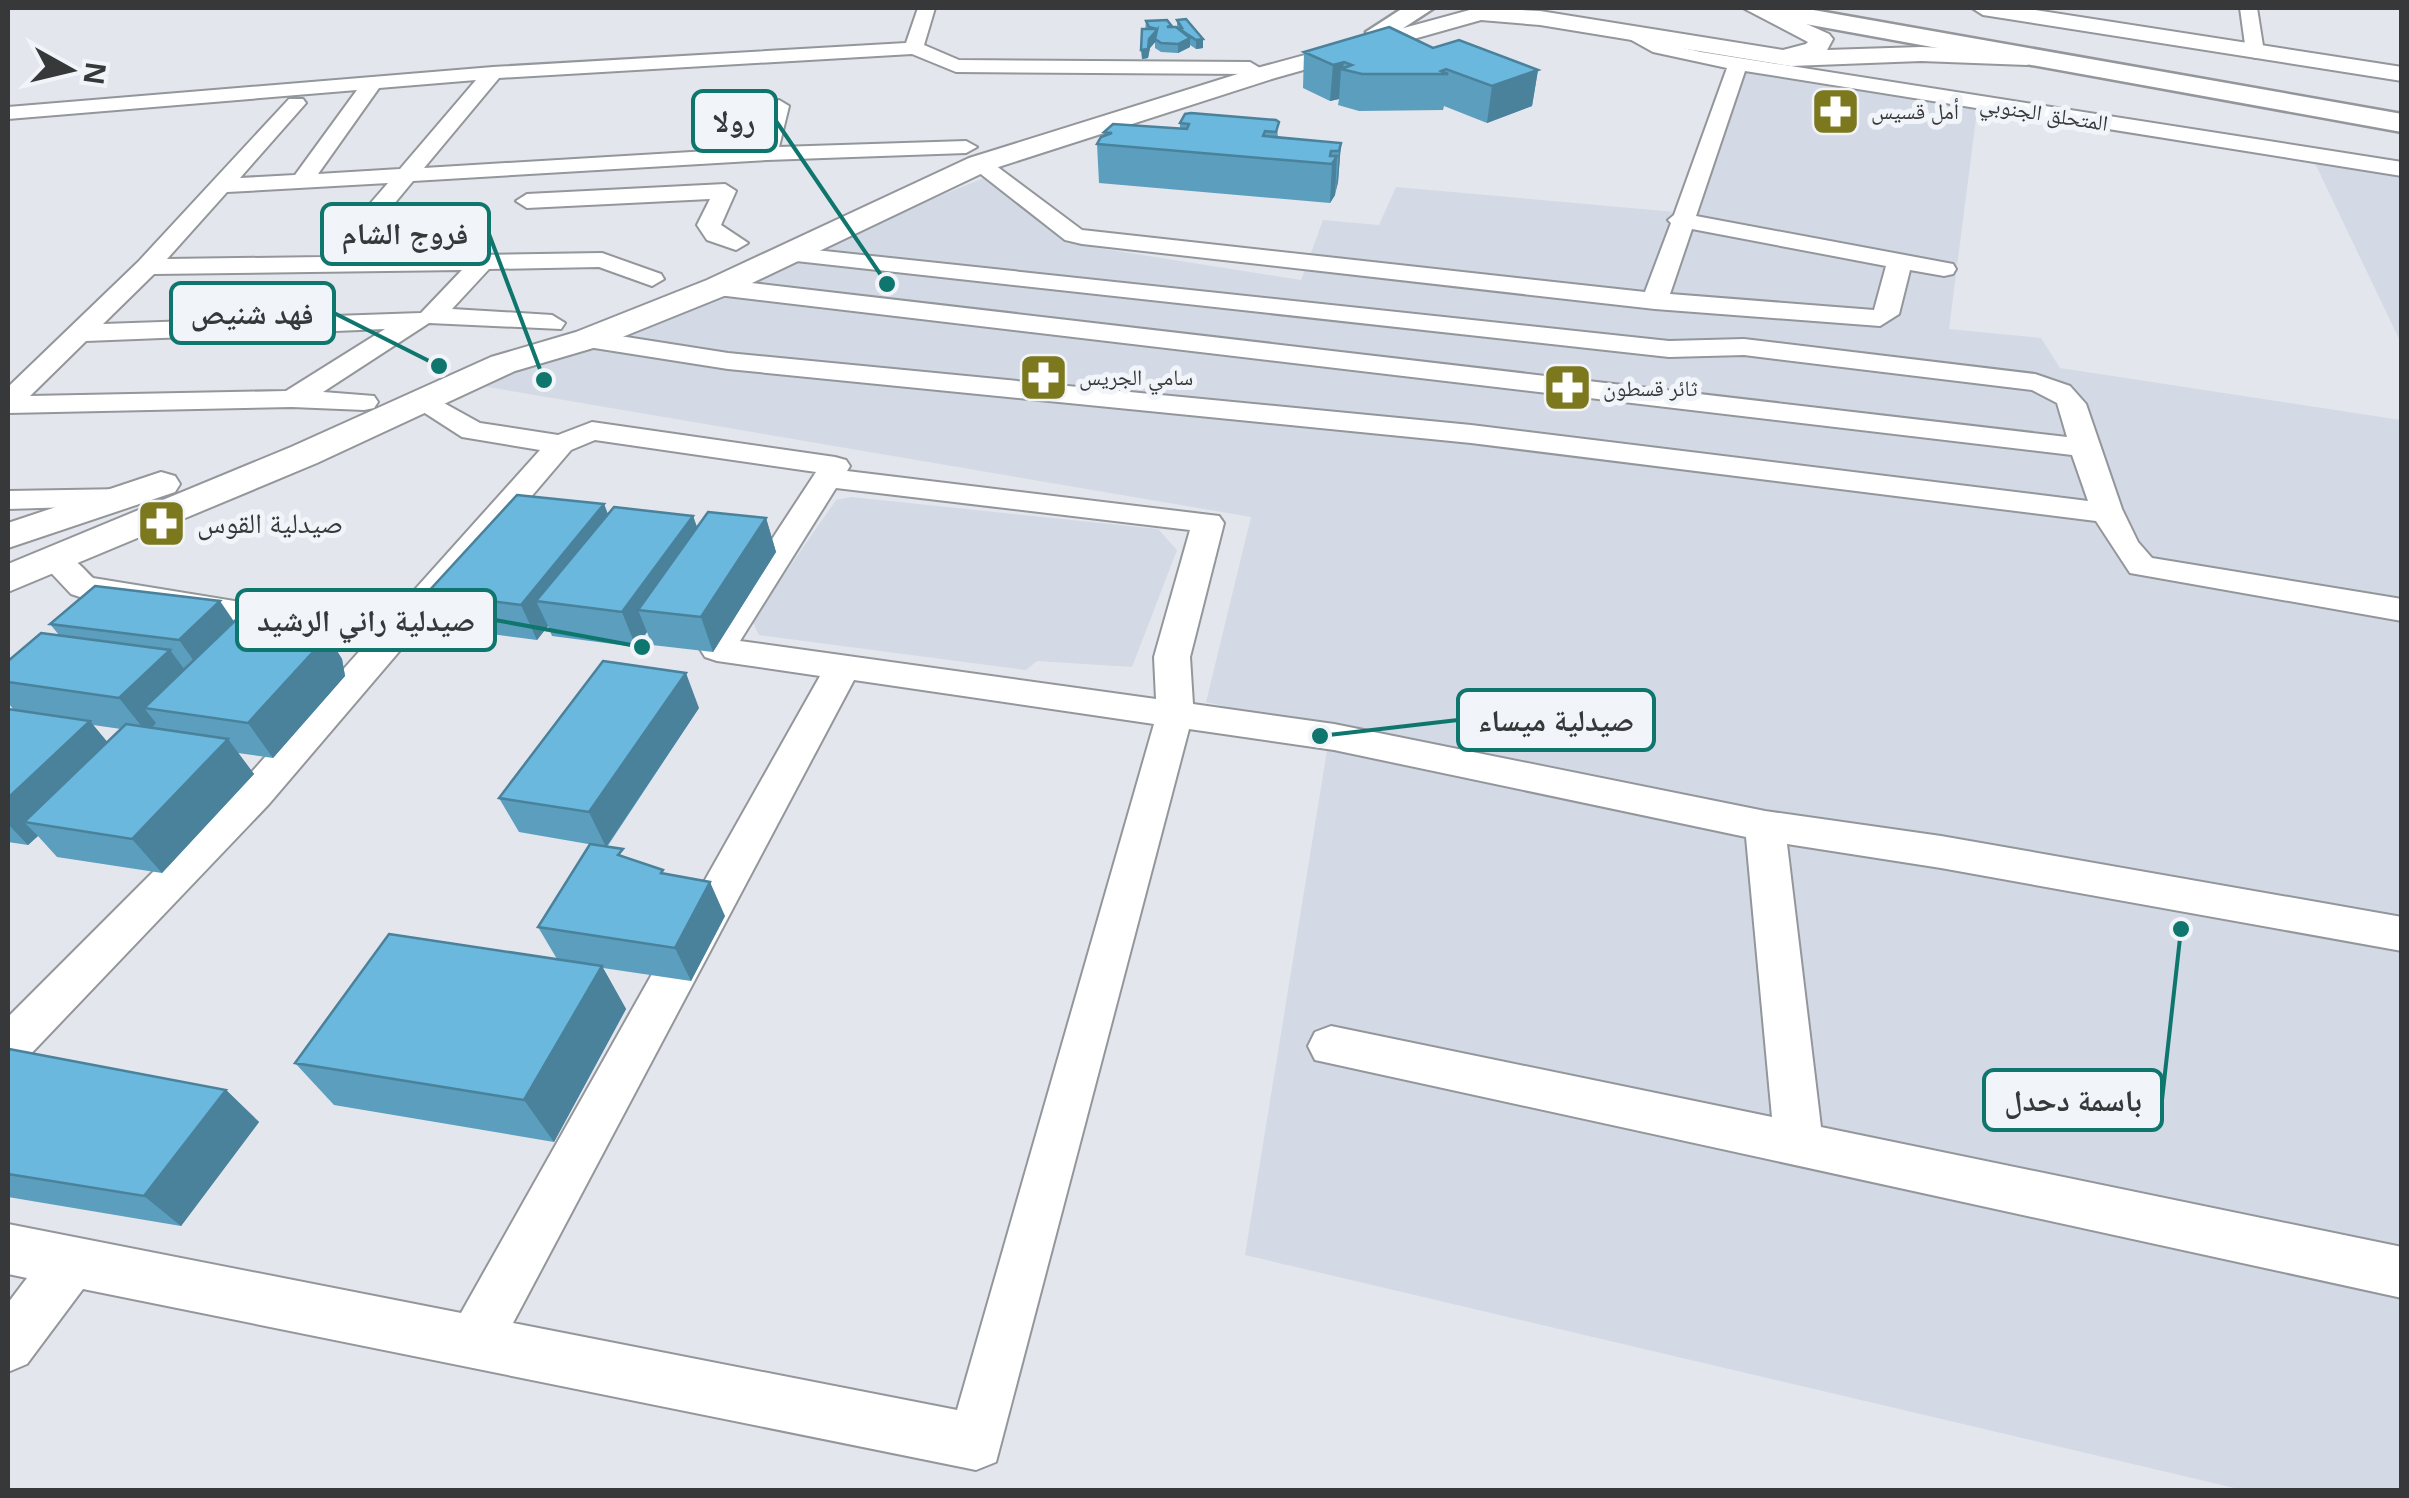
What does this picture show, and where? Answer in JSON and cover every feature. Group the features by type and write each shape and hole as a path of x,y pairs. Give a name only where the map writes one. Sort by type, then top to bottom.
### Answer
{"highway":[{"path":"1379,32 1421,8"},
{"name":"المتحلق الجنوبي","path":"1758,8 2402,125"},
{"path":"1844,8 1977,19 2402,86"},
{"path":"1977,19 2402,102"}],"main road":[{"path":"1582,8 1748,59"},
{"name":"المتحلق الجنوبي","path":"1748,59 1808,52 1822,43 1810,30 1758,8"},
{"path":"972,155 1484,10"},
{"path":"126,498 552,324 736,243 910,183 972,155 1250,68 1379,32 1484,10 1670,38"},
{"path":"1977,19 2402,74"},
{"name":"المتحلق الجنوبي","path":"1748,59 1824,60 1922,54 2027,58"},
{"path":"8,579 502,364 588,339 718,286 787,254 910,183"},
{"path":"15,521 56,561"}],"street":[{"path":"914,48 926,8"},
{"path":"2248,8 2255,52"},
{"name":"المتحلق الجنوبي","path":"1632,33 1672,51 1748,59 2402,168"},
{"path":"8,113 493,73 914,48 956,66 1250,68"},
{"path":"1655,301 1680,220 1748,59"},
{"path":"330,266 493,73"},
{"path":"300,182 371,85"},
{"path":"8,404 148,267 296,103 266,102 270,93"},
{"path":"767,154 778,106"},
{"path":"223,186 767,154 972,155 1073,235 1082,237 1655,301 1880,318 1886,314 1900,261"},
{"path":"527,201 725,191 709,225 715,235 736,243"},
{"path":"1680,220 1944,269"},
{"path":"787,254 1668,348 1744,347 2035,382 2072,399 2084,448 2109,513 2133,558 2148,568 2402,610"},
{"path":"292,398 425,318 484,260"},
{"path":"148,267 602,260 652,279"},
{"path":"718,286 2084,448"},
{"path":"79,333 425,318 552,324"},
{"path":"588,339 728,361 1470,434 2109,513"},
{"path":"8,404 292,398 364,402"},
{"path":"424,400 472,431 562,444"},
{"path":"8,1047 255,794 562,444 592,431 835,466 717,650 1334,737 1765,826 1960,856 2402,934"},
{"path":"8,1250 976,1442 1175,713 1172,657 1208,523 827,478"},
{"path":"15,521 126,498"},
{"path":"56,561 82,588 392,638"},
{"path":"474,1343 843,667"},
{"path":"1765,826 1798,1145"},
{"path":"1331,1046 2402,1273"},
{"path":"8,1345 72,1262"}],"shaded area":[{"path":"1736,64 1978,103 1949,329 2041,338 2060,368 2401,420 2401,1490 2243,1490 1245,1255 1330,732 1206,702 1251,517 476,385 984,178 1066,243 1301,280 1323,220 1379,225 1396,187 1687,213"},
{"path":"2312,157 2401,169 2401,343"},
{"path":"851,497 1158,529 1177,550 1132,667 1037,661 1026,670 759,635 752,621 836,500"}],"building":[{"path":"1186,19 1203,39 1196,40 1178,28 1182,28 1177,20"},
{"path":"1167,20 1171,25 1167,27 1176,27 1190,38 1178,44 1161,43 1155,39 1157,30 1149,39 1148,49 1141,50 1142,29 1157,29 1149,27 1146,21"},
{"path":"1389,27 1433,48 1459,40 1538,70 1492,86 1446,69 1441,71 1448,74 1362,74 1341,69 1352,65 1333,65 1304,52"},
{"path":"1185,114 1276,120 1276,132 1265,131 1263,136 1341,143 1339,151 1331,151 1330,156 1337,156 1332,164 1097,144 1101,137 1112,133 1104,132 1113,124 1187,129 1189,124 1180,123"},
{"path":"517,495 604,504 521,605 427,593"},
{"path":"614,507 693,516 622,612 536,601"},
{"path":"708,512 766,518 701,617 638,610"},
{"path":"95,586 220,601 179,640 50,624"},
{"path":"244,612 310,619 320,624 323,641 248,723 144,708"},
{"path":"41,633 170,650 119,698 8,682 8,661"},
{"path":"603,661 686,673 589,812 499,798"},
{"path":"8,709 90,721 8,798"},
{"path":"126,724 228,739 132,839 24,822"},
{"path":"590,844 623,849 618,855 663,870 661,873 710,882 675,948 538,927"},
{"path":"389,934 602,966 524,1100 295,1063"},
{"path":"9,1049 226,1090 144,1196 8,1174"}],"place":[{"name":"أمل قسيس","path":"1836,111"},
{"name":"رولا","path":"887,284"},
{"name":"فهد شنيص","path":"439,366"},
{"name":"سامي الجريس","path":"1044,377"},
{"name":"فروج الشام","path":"544,380"},
{"name":"ثائر قسطون","path":"1568,388"},
{"name":"صيدلية القوس","path":"162,523"},
{"name":"صيدلية راني الرشيد","path":"642,647"},
{"name":"صيدلية ميساء","path":"1320,736"},
{"name":"باسمة دحدل","path":"2181,929"}]}
